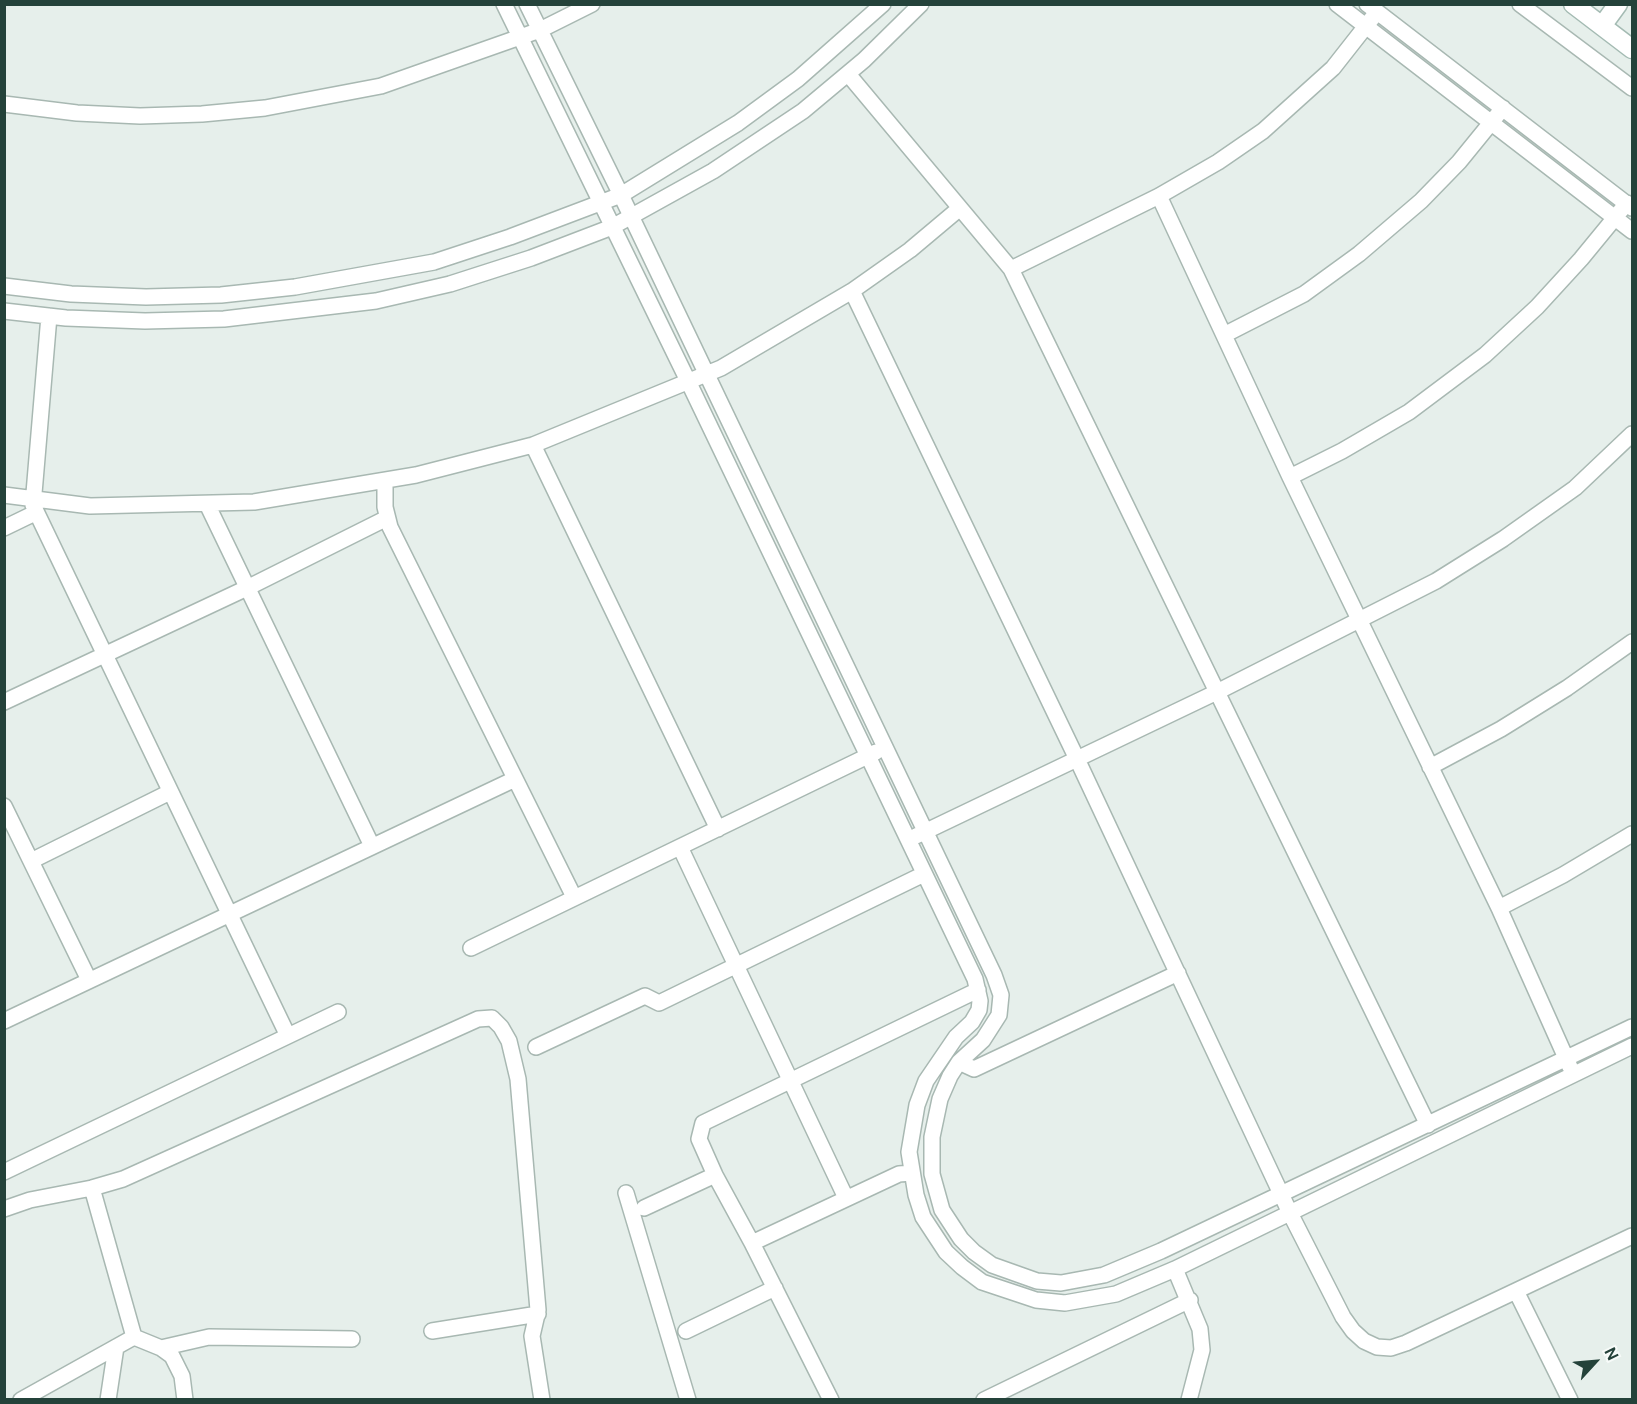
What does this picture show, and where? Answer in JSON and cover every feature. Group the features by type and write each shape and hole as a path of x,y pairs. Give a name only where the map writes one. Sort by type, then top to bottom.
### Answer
{"main road":[{"path":"1573,4 1632,49"},
{"path":"1602,26 1618,4"},
{"path":"1626,4 1632,9"}],"street":[{"path":"504,4 870,756 978,990 979,1010 936,1065 917,1106 911,1130 911,1173 923,1217 946,1252 982,1282 1005,1292 1036,1300 1065,1303 1093,1300 1116,1294 1175,1269 1632,1047"},
{"path":"527,4 632,217 994,975 1000,995 999,1016 993,1026 959,1062 943,1091 935,1117 930,1155 935,1192 942,1210 961,1239 992,1265 1037,1281 1061,1283 1104,1275 1428,1125 1632,1027"},
{"path":"4,104 77,113 140,116 202,114 265,108 381,86 540,30 592,4"},
{"path":"4,286 71,294 146,297 220,295 295,287 434,262 621,195 738,123 798,79 884,4"},
{"path":"4,310 49,316 145,321 224,319 376,301 450,284 612,227 674,195 803,111 848,74 921,4"},
{"path":"1337,4 1632,231"},
{"path":"1520,4 1632,88"},
{"path":"1011,269 1159,196 1218,162 1263,131 1333,68 1366,27 1372,8 1630,206 1615,218 1537,307 1485,355 1409,412 1342,451 1290,477"},
{"path":"848,74 960,208 1000,252 1011,269 1219,691 1428,1125"},
{"path":"1224,335 1304,294 1359,254 1421,201 1459,162 1503,108"},
{"path":"1159,196 1290,477 1499,908 1575,1076"},
{"path":"4,495 34,506 254,502 385,481 533,445 706,375 852,291 910,250 960,208"},
{"path":"852,291 1077,759 1290,1213 1343,1317 1364,1341 1377,1347 1391,1348 1632,1236"},
{"path":"49,316 34,506 288,1036"},
{"path":"908,839 1219,691 1436,581 1503,539 1575,488 1632,434"},
{"path":"533,445 718,829"},
{"path":"385,481 387,518 574,897"},
{"path":"207,504 372,846"},
{"path":"4,528 34,506"},
{"path":"4,702 249,587 387,518"},
{"path":"1430,767 1568,688 1632,642"},
{"path":"471,948 885,747"},
{"path":"4,1021 515,779"},
{"path":"31,861 170,792"},
{"path":"4,806 89,980"},
{"path":"1499,908 1563,875 1632,834"},
{"path":"680,847 846,1198"},
{"path":"536,1047 645,996 659,1003 924,874"},
{"path":"959,1062 975,1070 1178,973"},
{"path":"831,1400 715,1175 699,1139 703,1123 978,990"},
{"path":"4,1172 338,1012"},
{"path":"4,1209 30,1200 92,1188 123,1179 478,1019 492,1018 501,1027 509,1041 518,1079 538,1314 532,1336 542,1400"},
{"path":"752,1243 899,1174 911,1173"},
{"path":"644,1208 715,1175"},
{"path":"92,1188 134,1337"},
{"path":"626,1193 688,1400"},
{"path":"1175,1269 1190,1300 1200,1329 1202,1350 1189,1400"},
{"path":"686,1331 775,1288"},
{"path":"1516,1291 1570,1400"},
{"path":"984,1400 1190,1300"},
{"path":"432,1331 538,1314"},
{"path":"21,1400 134,1337"},
{"path":"134,1337 161,1348 178,1364 185,1400"},
{"path":"161,1348 209,1337 352,1339"},
{"path":"108,1400 116,1347"}]}
